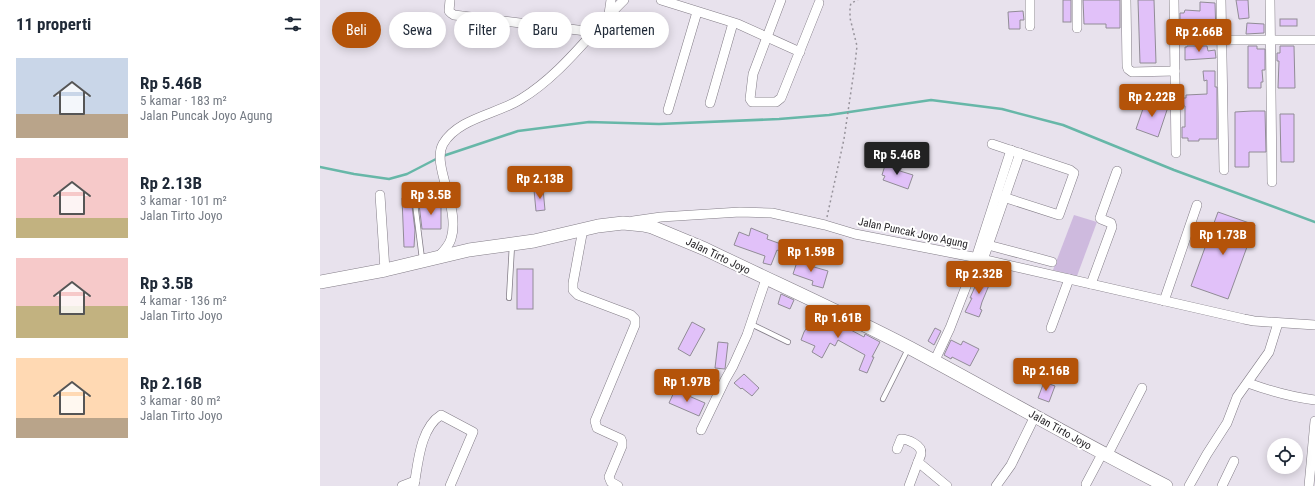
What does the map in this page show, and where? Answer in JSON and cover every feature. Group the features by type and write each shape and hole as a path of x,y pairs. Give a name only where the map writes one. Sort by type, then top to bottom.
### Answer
{"street":[{"path":"450,0 449,11 454,15 580,30"},
{"path":"609,12 611,0"},
{"path":"611,12 624,0"},
{"path":"661,0 734,23 800,52"},
{"path":"782,0 752,74 750,99 752,102 776,102 781,98 819,3"},
{"path":"1030,0 1030,26"},
{"path":"1077,0 1077,28"},
{"path":"1126,0 1128,69 1132,72 1175,71"},
{"path":"1174,0 1176,153"},
{"path":"1221,0 1224,170"},
{"path":"1270,0 1272,182"},
{"path":"668,110 697,12"},
{"path":"710,103 734,23"},
{"path":"1174,40 1315,40"},
{"path":"439,256 449,244 453,222 449,196 441,169 442,145 457,129 519,100 538,88 580,46"},
{"path":"992,144 1073,171 1074,173 1060,213 1057,215 1000,197"},
{"path":"934,362 979,259 1015,152"},
{"path":"1091,284 1112,226 1112,223 1100,218 1117,171"},
{"path":"380,195 385,270"},
{"path":"979,259 988,245 1000,197"},
{"path":"1164,301 1197,205"},
{"name":"Jalan Puncak Joyo Agung","path":"623,223 661,216 759,212 790,216 855,234 979,259 1249,320 1315,325"},
{"name":"Jalan Tirto Joyo","path":"320,282 385,270 469,250 534,241 598,226 623,223 643,224 678,237 908,348 1104,455 1166,486"},
{"path":"583,229 573,290 578,295 632,315 635,319 635,324 595,421 597,428 621,439 622,446 609,477 611,482 618,486"},
{"path":"988,245 1052,262"},
{"path":"701,430 733,366 766,279"},
{"path":"1051,328 1069,279"},
{"path":"1189,486 1227,423 1237,397 1269,352 1278,322"},
{"path":"1248,383 1291,397 1315,400"},
{"path":"1086,484 1142,388"},
{"path":"402,486 415,484 424,437 435,418 441,415 473,432 450,486"},
{"path":"996,486 1011,465 1034,416"},
{"path":"1309,486 1315,421"},
{"path":"897,449 901,439 906,439 910,440 921,449 922,452 909,486"},
{"path":"1222,486 1234,461"},
{"path":"918,462 947,486"}],"lane":[{"path":"414,195 422,261"},
{"path":"509,298 512,245"},
{"path":"750,324 788,342"},
{"path":"883,399 908,348"}],"path":[{"path":"825,225 846,126 855,64 856,46 850,18 850,7 851,3 858,0"}],"shaded area":[{"path":"1074,215 1097,222 1077,276 1053,270"}],"building":[{"path":"1063,0 1071,0 1071,22 1063,22"},
{"path":"1083,0 1120,0 1120,28 1106,28 1106,24 1084,24"},
{"path":"1138,0 1154,0 1156,63 1140,63"},
{"path":"1236,0 1248,0 1249,18 1239,19"},
{"path":"1200,2 1215,3 1216,34 1187,34 1186,20 1180,20 1180,13 1184,13 1185,10 1200,11"},
{"path":"1023,11 1024,20 1020,20 1020,29 1009,29 1008,12"},
{"path":"1280,19 1297,19 1297,26 1280,26"},
{"path":"1247,23 1264,24 1264,33 1246,34"},
{"path":"1207,46 1208,51 1215,50 1216,58 1185,60 1185,47"},
{"path":"1248,46 1257,46 1257,49 1265,49 1265,70 1262,70 1263,82 1261,82 1261,88 1248,88"},
{"path":"1280,46 1294,46 1295,88 1278,88 1279,61 1277,61 1277,53 1280,53"},
{"path":"1203,71 1215,71 1215,87 1217,87 1217,139 1199,139 1199,141 1188,141 1188,138 1182,138 1182,127 1185,127 1185,106 1183,98 1186,98 1186,95 1207,94 1207,80 1204,81"},
{"path":"1146,100 1168,107 1158,137 1136,129"},
{"path":"1265,111 1266,152 1249,152 1249,167 1235,167 1235,112"},
{"path":"1280,114 1294,114 1294,162 1281,162"},
{"path":"886,162 902,167 900,171 913,175 908,189 883,180 885,176 882,175"},
{"path":"543,189 545,210 536,211 534,190"},
{"path":"402,198 411,198 415,230 414,247 404,247"},
{"path":"441,203 441,229 422,229 419,204"},
{"path":"1218,212 1255,225 1228,299 1191,286"},
{"path":"751,228 768,235 767,239 781,244 779,251 777,250 771,265 763,263 765,256 734,245 739,232 749,236"},
{"path":"798,259 808,262 807,265 828,271 823,288 812,285 813,281 793,274"},
{"path":"517,269 533,269 533,309 517,309"},
{"path":"981,273 992,278 982,302 980,309 982,310 979,317 965,312"},
{"path":"781,294 794,300 790,309 778,304"},
{"path":"817,312 864,337 865,334 880,342 872,357 874,357 867,373 859,370 865,355 838,340 835,346 830,343 822,358 812,352 815,346 801,340 804,332"},
{"path":"692,322 705,329 690,356 678,349"},
{"path":"935,328 941,331 934,345 928,341"},
{"path":"951,340 961,345 963,341 979,349 970,366 952,357 951,359 944,355"},
{"path":"718,342 728,343 725,369 715,368"},
{"path":"744,374 759,388 752,396 734,383"},
{"path":"1044,382 1055,386 1049,402 1038,398"},
{"path":"675,390 705,403 699,416 669,403"}],"waterway":[{"path":"443,156 518,131 589,122 659,124 779,119 829,115 931,100 1002,109 1063,125 1174,170 1315,222"},
{"path":"320,167 389,179 407,174 438,158"}]}
